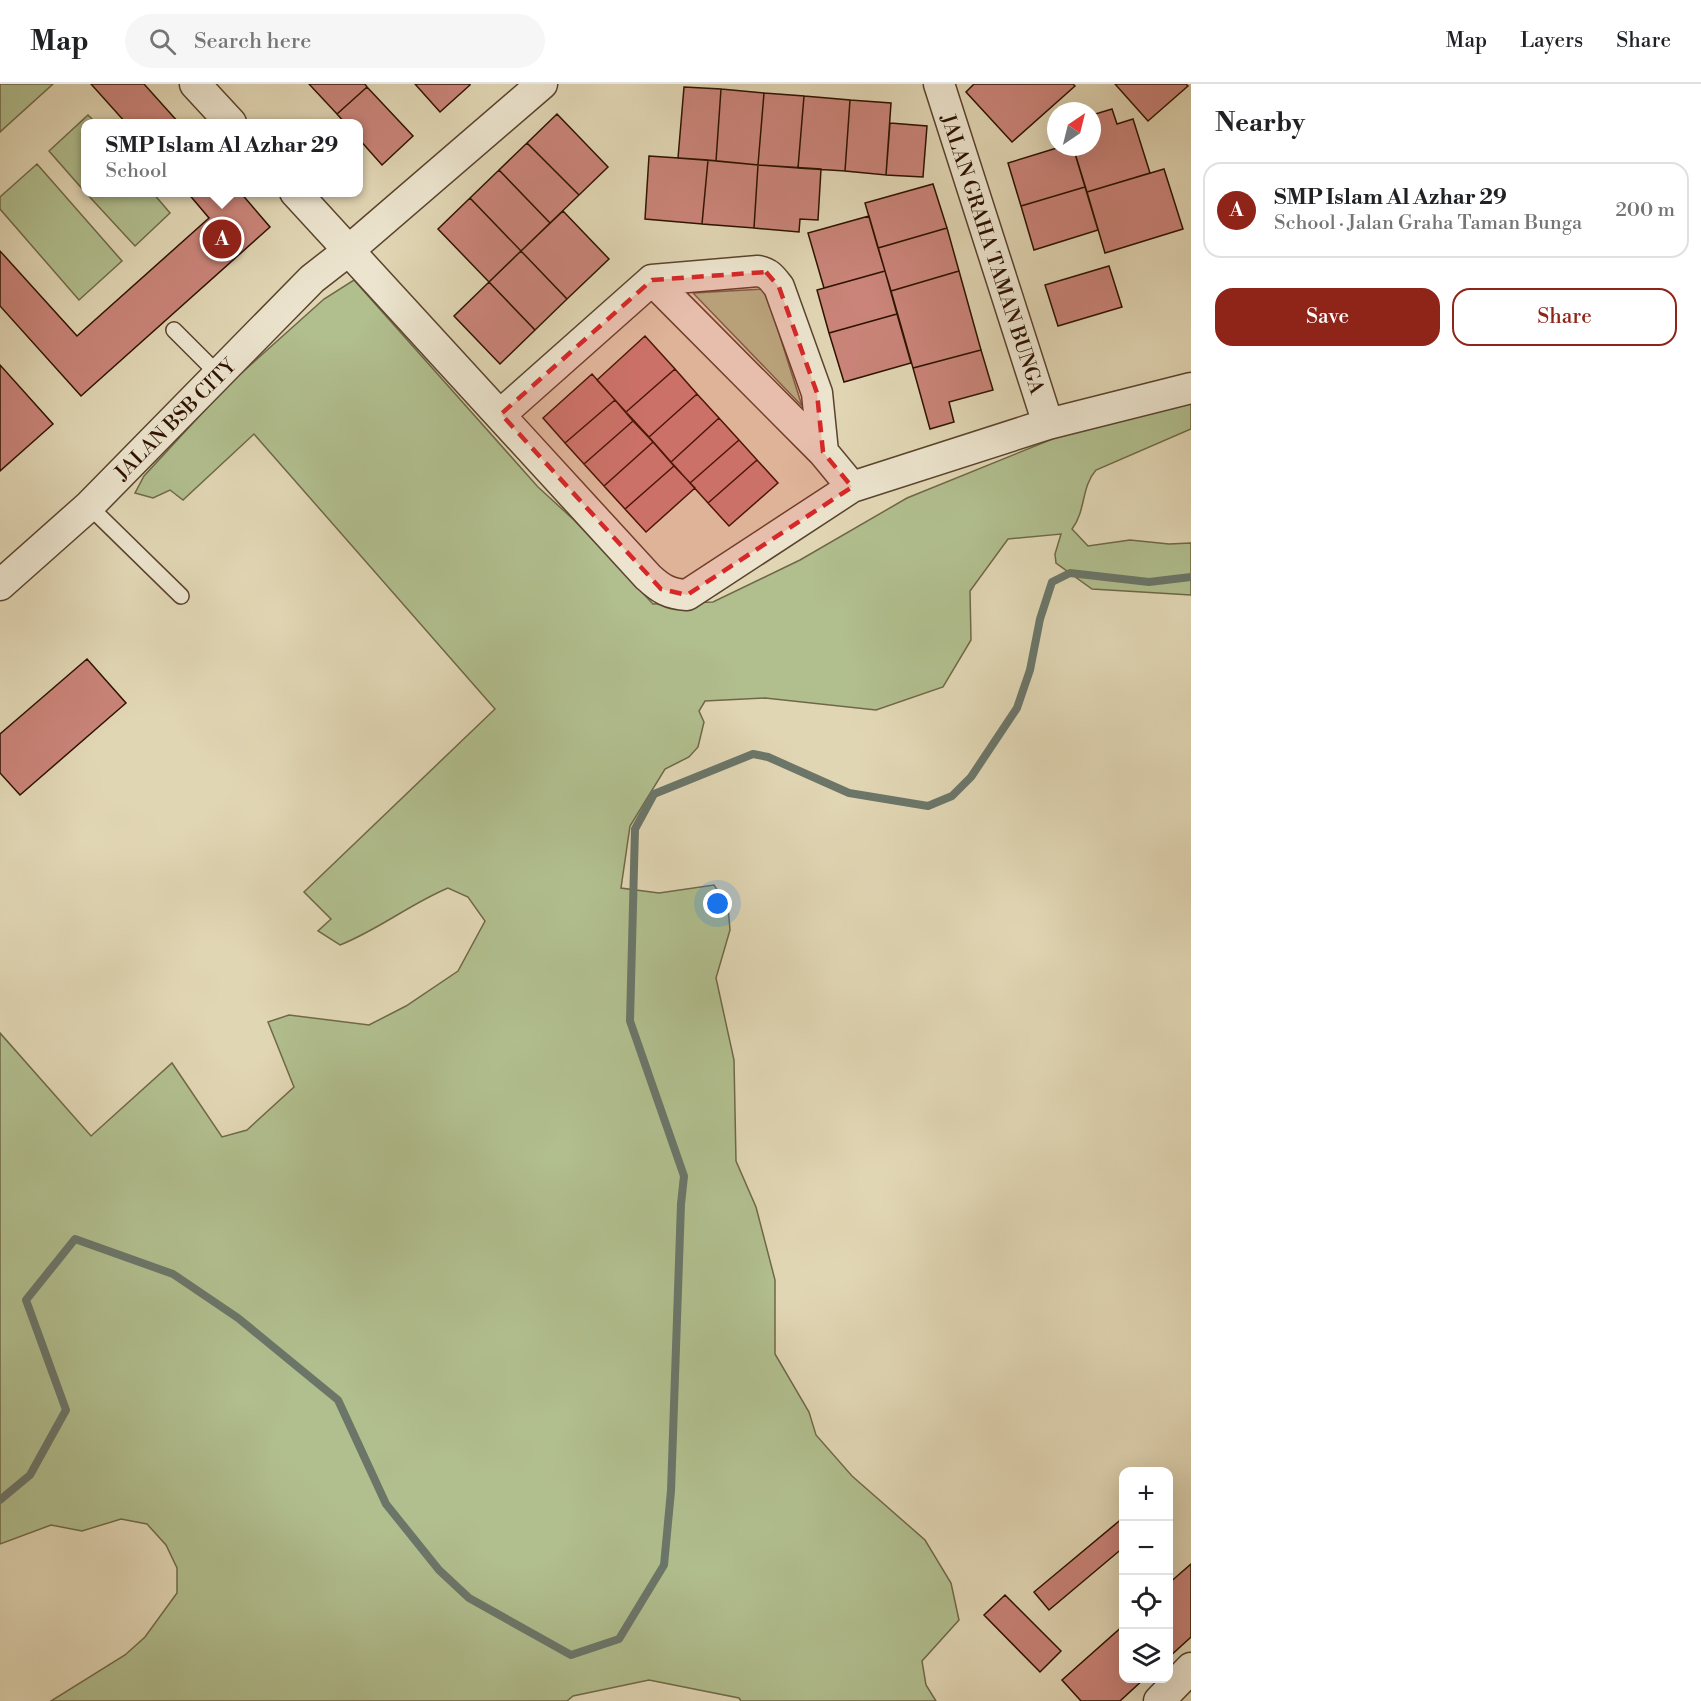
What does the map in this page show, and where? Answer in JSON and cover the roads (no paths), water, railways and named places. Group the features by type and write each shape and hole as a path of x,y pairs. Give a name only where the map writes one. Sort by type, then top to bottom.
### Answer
{"street":[{"path":"348,251 542,84"},
{"name":"JALAN GRAHA TAMAN BUNGA","path":"939,84 1048,424"},
{"path":"210,89 229,119"},
{"path":"299,197 501,414 648,577 661,589 672,594 687,595 852,487 1048,424 1191,388"},
{"name":"JALAN BSB CITY","path":"0,585 89,506 312,279 348,251"},
{"path":"501,414 652,280 758,271 766,272 779,287 817,393 823,452"},
{"path":"652,280 823,452 852,487"},
{"path":"1159,1701 1191,1668"}],"lane":[{"path":"174,330 219,375"},
{"path":"89,506 181,596"}],"waterway":[{"path":"0,1500 30,1475 66,1410 26,1300 75,1239 173,1274 238,1318 338,1400 386,1504 439,1570 469,1598 571,1655 619,1639 664,1565 671,1491 681,1204 684,1176 630,1021 635,829 654,794 753,754 768,757 849,793 928,806 952,796 971,777 1017,708 1030,670 1040,619 1052,582 1070,573 1149,582 1191,577"}],"place":[{"name":"SMP Islam Al Azhar 29","path":"222,239"}]}
